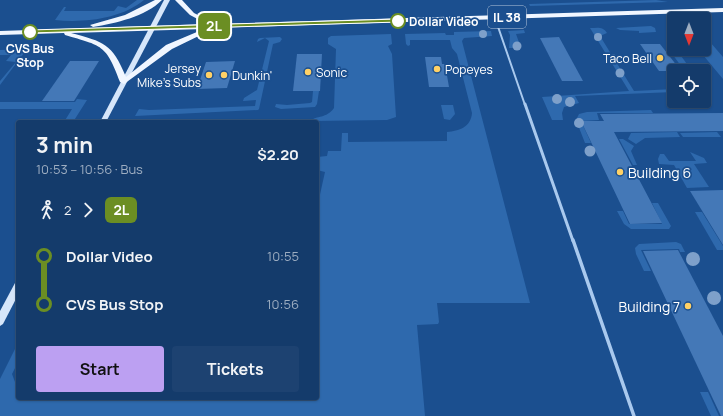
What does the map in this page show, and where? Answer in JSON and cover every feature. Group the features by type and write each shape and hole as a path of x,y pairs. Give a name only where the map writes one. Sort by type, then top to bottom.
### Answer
{"main road":[{"path":"55,31 119,20 148,8 158,0"},
{"path":"104,120 167,0"},
{"path":"178,0 192,14 215,26"},
{"name":"IL 38","path":"0,33 723,10"},
{"path":"124,82 169,47 190,36 215,26"},
{"path":"55,31 99,43 109,49 115,58 124,82"},
{"path":"0,321 16,290"}],"lane":[{"path":"495,18 634,416"}],"shaded area":[{"path":"137,0 144,0 124,12 102,18 78,21 55,20 64,7 66,7 64,11 114,11 118,6 126,8"},
{"path":"656,0 668,2 530,6 529,4"},
{"path":"651,26 655,28 656,32 639,33 639,31 620,30 616,28"},
{"path":"590,28 602,28 607,33 600,36 634,91 667,89 667,92 575,96 579,103 564,107 562,113 563,120 552,120 542,97 629,91"},
{"path":"524,30 525,33 516,34 521,48 509,48 510,35 508,31"},
{"path":"491,31 492,36 464,38 462,41 530,303 437,303 438,324 417,325 425,416 0,416 0,379 16,347 16,366 12,374 15,382 16,381 16,400 319,400 319,199 325,172 319,170 319,157 327,156 328,151 341,151 342,133 348,133 348,142 447,141 447,132 456,131 467,125 472,113 457,54 452,48 450,40 410,40 410,45 408,46 406,44 405,34 445,33 446,35 454,35 454,32"},
{"path":"391,34 392,44 388,46 392,54 396,117 387,120 312,120 328,114 334,108 336,49 328,44 328,38 331,36"},
{"path":"280,37 282,39 280,42 273,44 258,110 135,116 139,109 149,110 255,106 256,100 243,101 244,98 257,90 269,41 265,38 257,42 258,39 260,38"},
{"path":"711,43 723,57 723,79 704,56 711,56"},
{"path":"27,49 0,85 0,81 16,62 6,61 11,55 0,55 0,50"},
{"path":"674,56 681,56 687,64 680,64"},
{"path":"313,91 319,91 317,104 315,107 281,109 275,107 276,104 287,105 310,103 312,102"},
{"path":"77,99 87,100 74,120 65,120 72,109 0,109 0,102 75,102"},
{"path":"441,105 453,105 455,114 450,120 444,119"},
{"path":"651,110 653,113 597,113 599,120 581,121 591,143 585,143 576,120 579,114 587,112"},
{"path":"677,132 680,137 645,138 636,144 628,139 631,133"},
{"path":"717,132 721,137 683,137 680,133"},
{"path":"619,139 623,139 634,146 631,151 637,165 633,165"},
{"path":"690,152 704,158 707,163 694,164 709,187 687,188 674,165 659,164 658,159 660,154 664,154 669,161 696,161"},
{"path":"652,203 658,203 671,226 669,229 631,229 624,224 617,211 623,211 629,224 662,224"},
{"path":"695,212 702,212 723,246 723,250 717,250"},
{"path":"676,242 681,244 685,252 680,252 679,249 641,250 651,271 644,271 636,254 635,248 639,244"},
{"path":"700,392 708,392 719,416 711,416"}],"building":[{"path":"559,37 583,81 562,81 540,38"},
{"name":"Taco Bell","path":"640,44 660,44 667,53 667,56 669,56 676,64 667,64 667,71 659,71"},
{"name":"Sonic","path":"297,54 322,54 320,91 293,91"},
{"name":"Popeyes","path":"425,57 441,57 442,64 445,64 449,87 429,87"},
{"path":"70,61 99,61 74,101 42,101"},
{"path":"235,61 227,88 197,89 206,62"},
{"name":"Building 6","path":"723,113 723,131 614,132 662,223 630,224 581,121 604,121 600,114"},
{"path":"723,190 723,245 690,191"},
{"name":"Building 7","path":"678,250 723,336 723,416 721,416 643,251"}],"bus line":[{"name":"2L","path":"30,32 398,21"}],"place":[{"name":"Dollar Video","path":"398,21"},
{"name":"CVS Bus Stop","path":"30,32"},
{"name":"Taco Bell","path":"660,58"},
{"name":"Popeyes","path":"437,69"},
{"name":"Sonic","path":"308,72"},
{"name":"Jersey Mike's Subs","path":"209,75"},
{"name":"Dunkin'","path":"224,75"},
{"name":"Building 6","path":"620,172"},
{"name":"Building 7","path":"688,306"}]}
